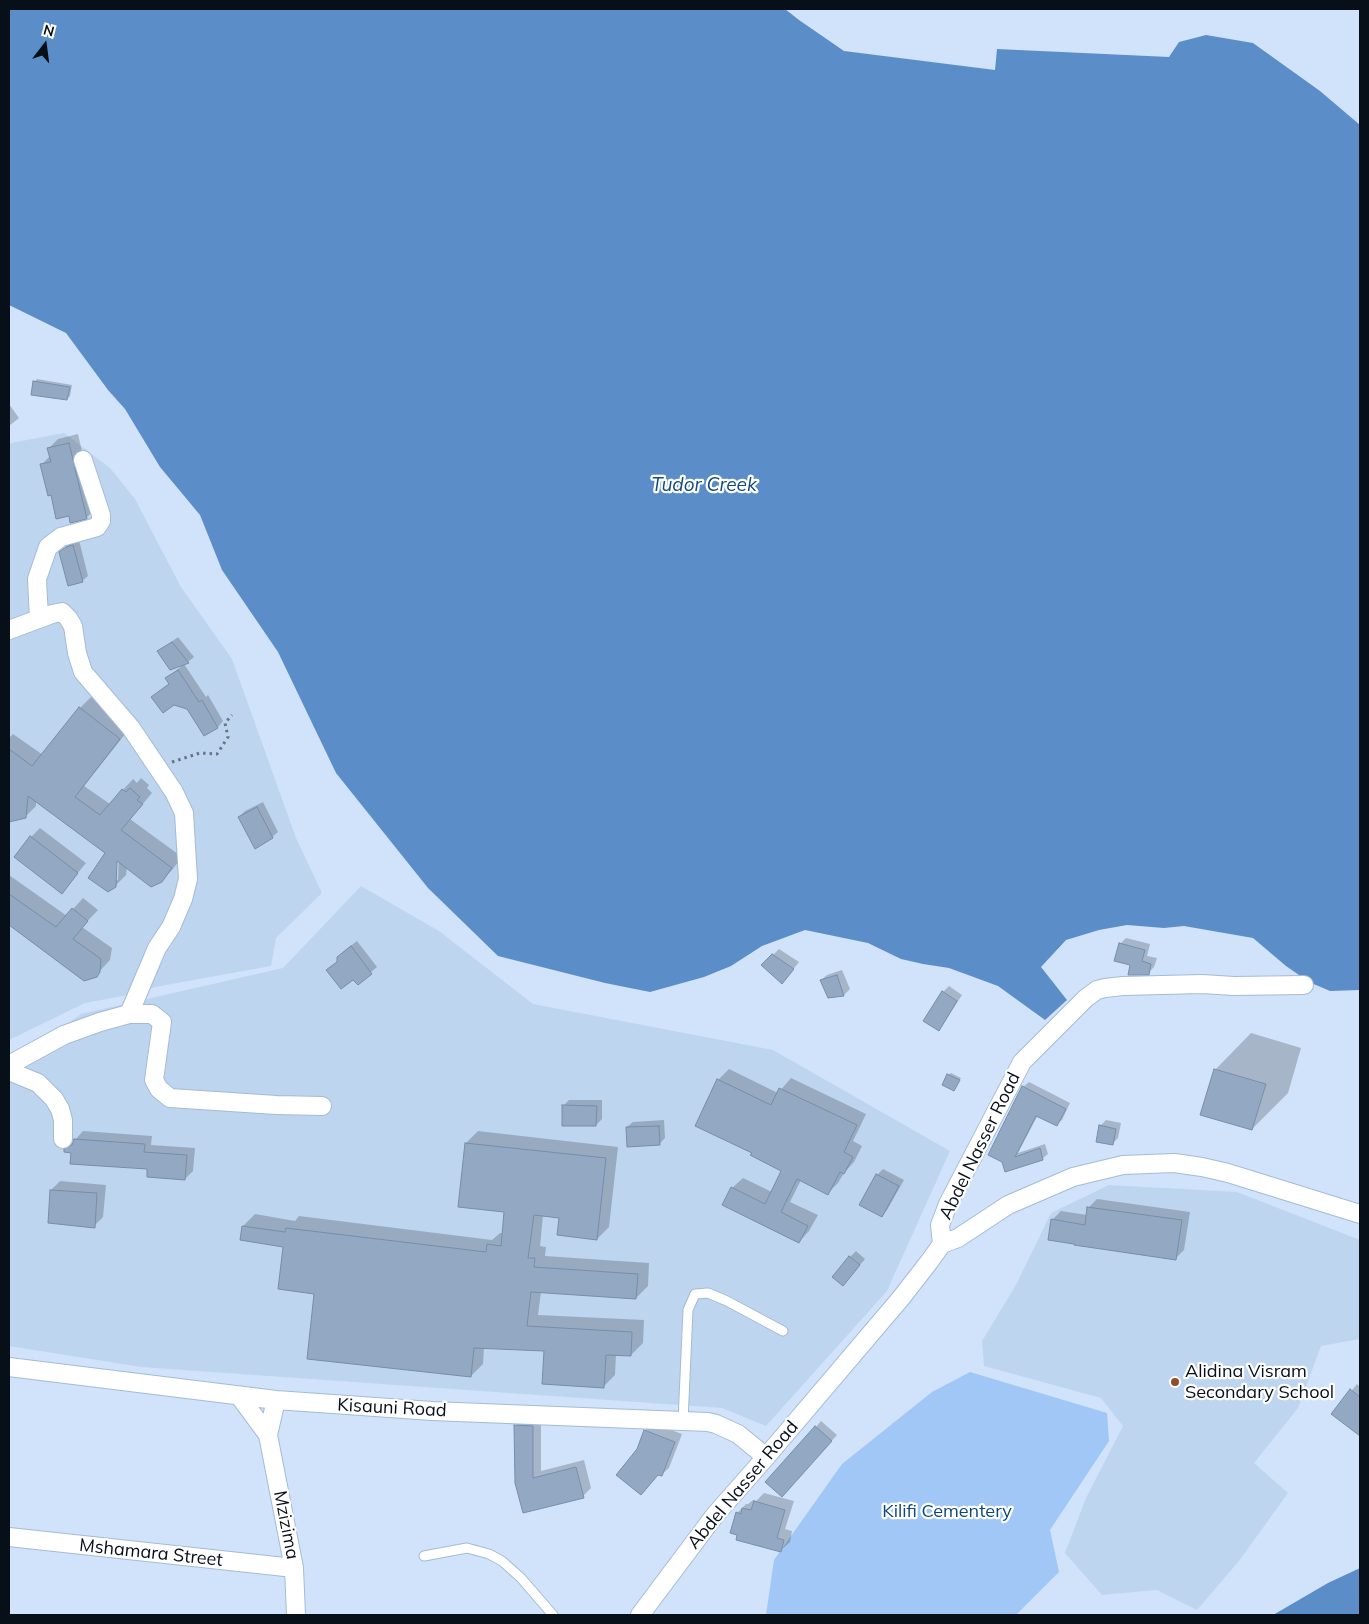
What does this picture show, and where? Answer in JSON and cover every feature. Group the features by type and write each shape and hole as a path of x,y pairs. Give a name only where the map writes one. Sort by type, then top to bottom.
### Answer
{"street":[{"path":"39,618 37,579 48,547 61,537 97,527 101,521 101,515 83,460"},
{"path":"9,630 39,618 62,612 68,618 73,626 83,672 131,728 174,792 184,813 188,879 183,900 171,927 157,948 129,1014"},
{"name":"Abdel Nasser Road","path":"640,1615 715,1515 766,1458 901,1298 942,1244 940,1225 943,1214 1022,1062 1086,998 1097,990 1123,986 1202,984 1234,986 1304,985"},
{"path":"9,1065 64,1035 100,1022 129,1014 152,1014 162,1022 154,1080 159,1089 170,1098 322,1106"},
{"path":"9,1071 38,1083 54,1099 64,1120 63,1139"},
{"path":"942,1244 958,1238 1008,1205 1073,1177 1123,1166 1148,1164 1174,1163 1211,1169 1360,1214"},
{"name":"Kisauni Road","path":"9,1367 276,1400 432,1411 698,1421 716,1424 746,1440 766,1458"},
{"path":"240,1397 268,1435"},
{"path":"268,1435 276,1400"},
{"name":"Mzizima","path":"268,1435 294,1568 296,1615"},
{"name":"Mshamara Street","path":"9,1537 294,1568"}],"lane":[{"path":"684,1421 688,1310 695,1294 708,1292 727,1300 783,1331"},
{"path":"424,1556 468,1548 489,1554 502,1561 521,1578 553,1615"}],"path":[{"path":"158,768 200,753 217,754 228,737 225,723 232,715"}],"shaded area":[{"path":"64,433 110,468 135,499 181,587 232,659 296,838 322,893 276,938 271,966 155,987 139,993 85,1003 9,1040 9,446 11,443"},
{"path":"361,886 439,931 533,1004 773,1050 950,1151 887,1291 766,1426 722,1408 141,1367 9,1346 9,1064 81,1014 283,968"},
{"name":"Alidina Visram Secondary School","path":"1109,1185 1237,1192 1360,1240 1360,1339 1321,1346 1298,1408 1254,1463 1288,1493 1239,1561 1197,1610 1157,1590 1102,1595 1065,1553 1086,1498 1123,1426 1101,1398 984,1366 982,1341 1016,1285 1051,1213"}],"green space":[{"name":"Kilifi Cementery","path":"970,1372 1107,1413 1109,1441 1050,1530 1059,1572 1016,1615 766,1615 774,1560 842,1464 932,1392"}],"water":[{"name":"Tudor Creek","path":"9,9 785,9 844,51 995,70 997,49 1169,57 1179,42 1206,35 1253,43 1320,91 1360,125 1360,990 1330,991 1309,982 1286,966 1253,938 1184,926 1164,928 1127,925 1099,930 1066,940 1041,967 1067,1000 1045,1020 998,986 949,968 901,959 868,943 805,930 762,946 731,966 704,977 650,992 605,983 498,956 428,888 336,773 278,652 222,570 200,515 160,467 125,409 108,390 66,333 9,305"},
{"path":"1360,1568 1360,1615 1273,1615 1328,1583"}],"building":[{"path":"33,381 70,387 67,400 31,395"},
{"path":"69,443 87,519 70,523 69,516 56,519 51,495 48,496 40,464 51,462 47,448"},
{"path":"73,545 83,582 68,586 59,552"},
{"path":"172,642 189,663 170,670 157,651"},
{"path":"178,670 199,702 202,700 218,728 204,736 187,709 174,705 163,713 151,697 169,684 165,678"},
{"path":"79,707 120,739 75,797 100,815 122,789 126,792 130,788 140,797 137,800 143,804 121,830 172,868 162,882 151,887 117,861 116,887 108,892 88,878 105,853 28,796 26,818 9,822 9,749 32,766"},
{"path":"257,807 273,838 255,849 238,817"},
{"path":"30,836 78,873 62,894 14,857"},
{"path":"9,894 56,927 72,908 88,921 73,939 101,959 100,972 97,977 84,981 9,925"},
{"path":"1119,943 1145,950 1142,961 1151,964 1149,975 1128,975 1130,965 1114,961"},
{"path":"351,946 372,974 358,985 353,980 341,989 326,970 337,962 337,957"},
{"path":"772,954 794,969 782,984 761,965"},
{"path":"837,975 844,996 828,998 820,980"},
{"path":"942,991 957,1001 939,1031 923,1021"},
{"path":"1214,1069 1266,1084 1252,1130 1200,1115"},
{"path":"947,1074 960,1080 954,1091 942,1085"},
{"path":"717,1079 771,1105 779,1088 857,1125 844,1152 853,1157 844,1174 840,1172 828,1195 797,1179 781,1212 808,1226 799,1243 722,1205 731,1187 765,1204 781,1171 750,1155 752,1153 695,1126"},
{"path":"1022,1086 1066,1109 1057,1126 1036,1116 1015,1157 1040,1148 1043,1160 1005,1172 1002,1162 988,1155"},
{"path":"562,1105 597,1106 596,1126 562,1126"},
{"path":"1099,1125 1116,1129 1113,1145 1096,1142"},
{"path":"659,1126 660,1145 627,1147 626,1127"},
{"path":"74,1139 145,1144 144,1152 187,1155 185,1180 147,1177 147,1169 70,1164 71,1153 64,1152 64,1149 72,1145"},
{"path":"465,1143 606,1158 597,1240 557,1235 559,1218 534,1215 528,1258 535,1258 534,1267 638,1274 636,1299 531,1292 527,1326 632,1332 631,1356 606,1355 604,1388 542,1384 544,1351 474,1348 471,1377 307,1359 314,1294 278,1289 283,1247 240,1240 242,1226 285,1232 286,1228 486,1252 487,1244 501,1246 504,1212 458,1207"},
{"path":"876,1174 899,1186 882,1217 859,1205"},
{"path":"50,1190 97,1193 95,1228 48,1223"},
{"path":"1087,1207 1182,1220 1176,1260 1048,1240 1051,1219 1085,1225"},
{"path":"849,1256 860,1265 843,1286 832,1277"},
{"path":"1350,1389 1360,1397 1360,1436 1331,1414"},
{"path":"514,1425 533,1426 533,1478 576,1467 584,1498 523,1513 515,1483"},
{"path":"815,1426 832,1441 782,1497 765,1482"},
{"path":"644,1430 675,1442 662,1476 658,1475 641,1495 616,1475 637,1449"},
{"path":"754,1501 785,1510 777,1538 784,1540 781,1552 736,1540 737,1535 730,1533 736,1512 741,1514 742,1508 751,1510"}],"place":[{"name":"Alidina Visram Secondary School","path":"1175,1382"}]}
